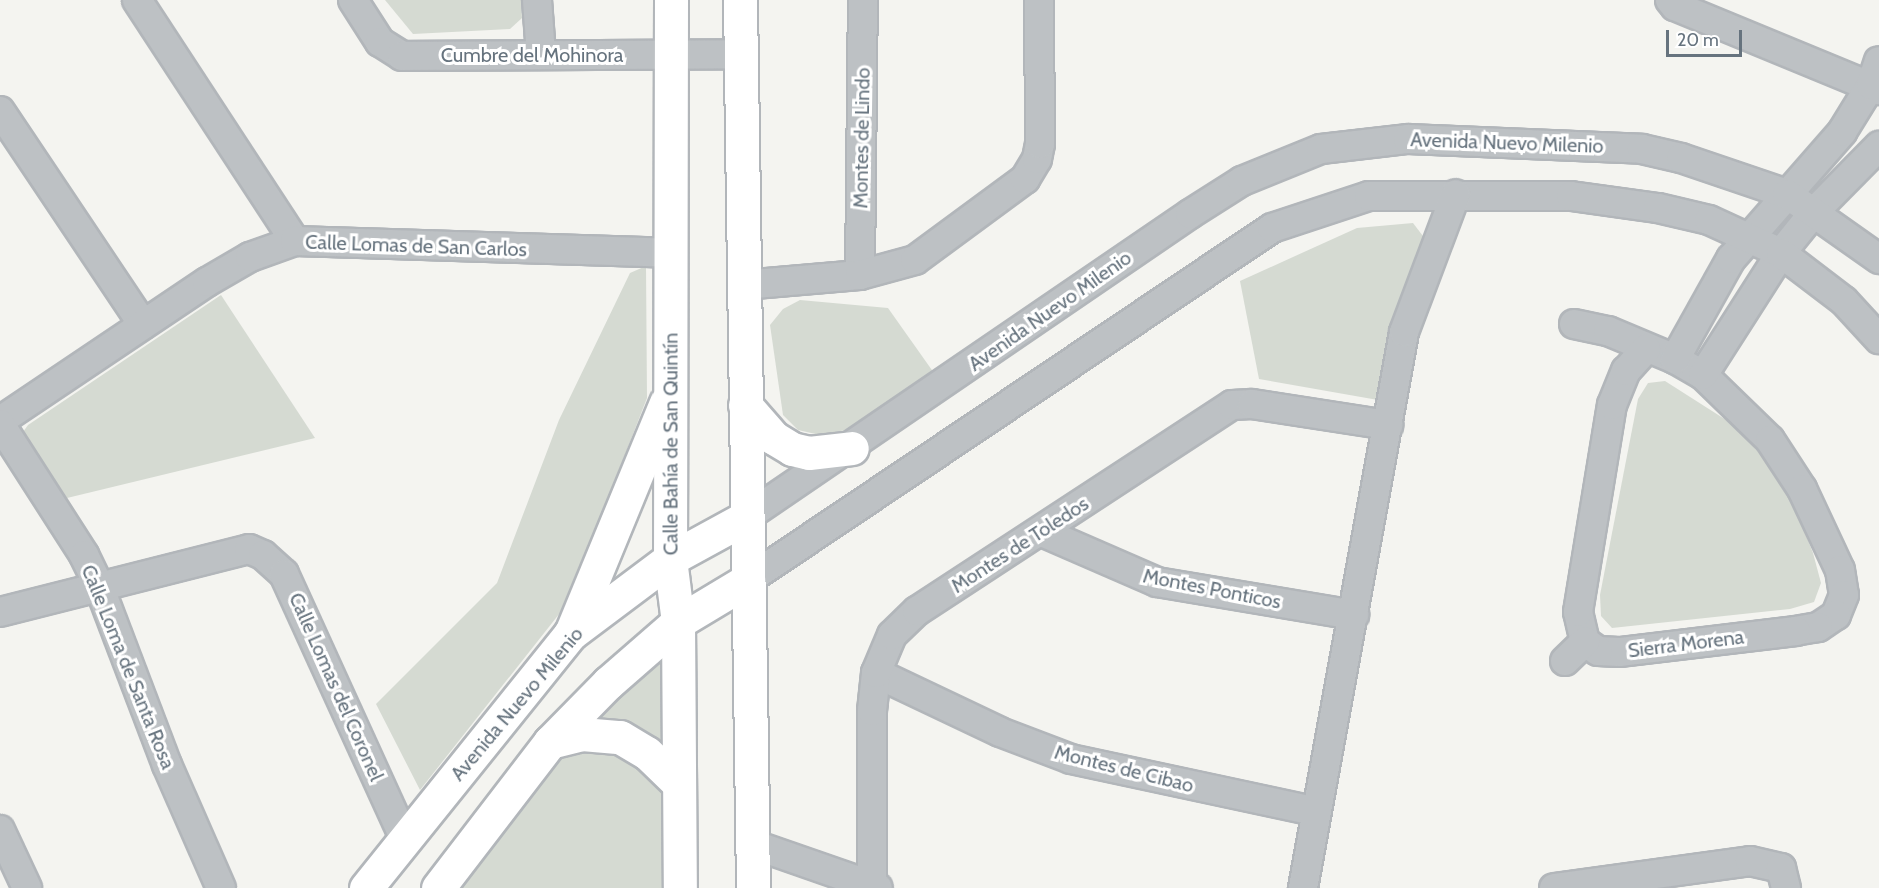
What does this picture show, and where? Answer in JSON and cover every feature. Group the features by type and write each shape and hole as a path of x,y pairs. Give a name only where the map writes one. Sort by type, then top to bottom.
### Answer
{"street":[{"path":"137,0 295,241"},
{"name":"Cumbre del Mohinora","path":"353,0 380,42 402,56 739,54"},
{"path":"537,0 541,55"},
{"name":"Calle Bahía de San Quintín","path":"671,0 670,559 678,622 677,782 680,888"},
{"path":"740,0 745,518 753,888"},
{"name":"Montes de Lindo","path":"860,275 863,0"},
{"path":"743,285 860,275 915,260 1025,179 1032,170 1040,144 1039,0"},
{"path":"1670,0 1675,6 1876,78 1842,132 1748,235 1731,259 1675,359"},
{"path":"0,111 142,325"},
{"name":"Avenida Nuevo Milenio","path":"366,888 570,634 670,559 745,518 852,448 1242,181 1321,149 1408,139 1642,148 1681,158 1787,194 1879,259"},
{"path":"1703,375 1781,253 1814,212 1879,146"},
{"path":"1303,888 1314,811 1354,615 1404,332 1456,194"},
{"path":"438,888 550,742 636,656 678,622 748,580 1272,228 1369,196 1456,194 1571,196 1658,208 1709,220 1748,235 1781,253 1844,301 1879,339"},
{"name":"Calle Lomas de San Carlos","path":"0,423 142,325 250,257 295,241 669,253"},
{"name":"Sierra Morena","path":"1574,324 1608,331 1646,349 1675,359 1703,375 1770,440 1802,489 1840,570 1844,595 1843,623 1796,631 1619,652 1598,651 1585,642"},
{"path":"1564,661 1585,642 1578,612 1612,405 1626,371 1646,349"},
{"path":"570,634 672,387"},
{"name":"Montes de Toledos","path":"752,844 875,887 872,711 876,673 892,635 917,611 1042,532 1232,405 1252,404 1388,425"},
{"path":"745,405 774,438 792,449 809,453 852,448"},
{"name":"Calle Loma de Santa Rosa","path":"0,423 84,555 99,586 167,765 221,888"},
{"name":"Montes Ponticos","path":"1042,532 1158,582 1354,615"},
{"name":"Calle Lomas del Coronel","path":"99,586 249,549 284,574 405,840"},
{"path":"0,612 99,586"},
{"name":"Montes de Cibao","path":"876,673 1000,732 1071,759 1314,811"},
{"path":"550,742 582,734 620,737 647,753 677,782"},
{"path":"0,830 27,888"},
{"path":"1554,888 1750,861 1783,878"}],"shaded area":[{"path":"385,0 521,0 522,18 510,29 413,34"},
{"path":"1413,223 1426,240 1378,400 1259,379 1240,281 1357,228"},
{"path":"646,266 647,398 567,604 420,790 376,704 497,583 559,420 630,273"},
{"path":"221,295 315,438 67,498 23,432 28,425"},
{"path":"800,300 888,308 934,373 846,430 820,435 798,430 783,415 770,325 783,309"},
{"path":"1665,381 1734,425 1760,454 1795,508 1813,553 1821,583 1814,602 1790,609 1612,628 1601,616 1600,595 1638,399 1648,383"},
{"path":"678,634 681,888 439,888 549,741"}]}
